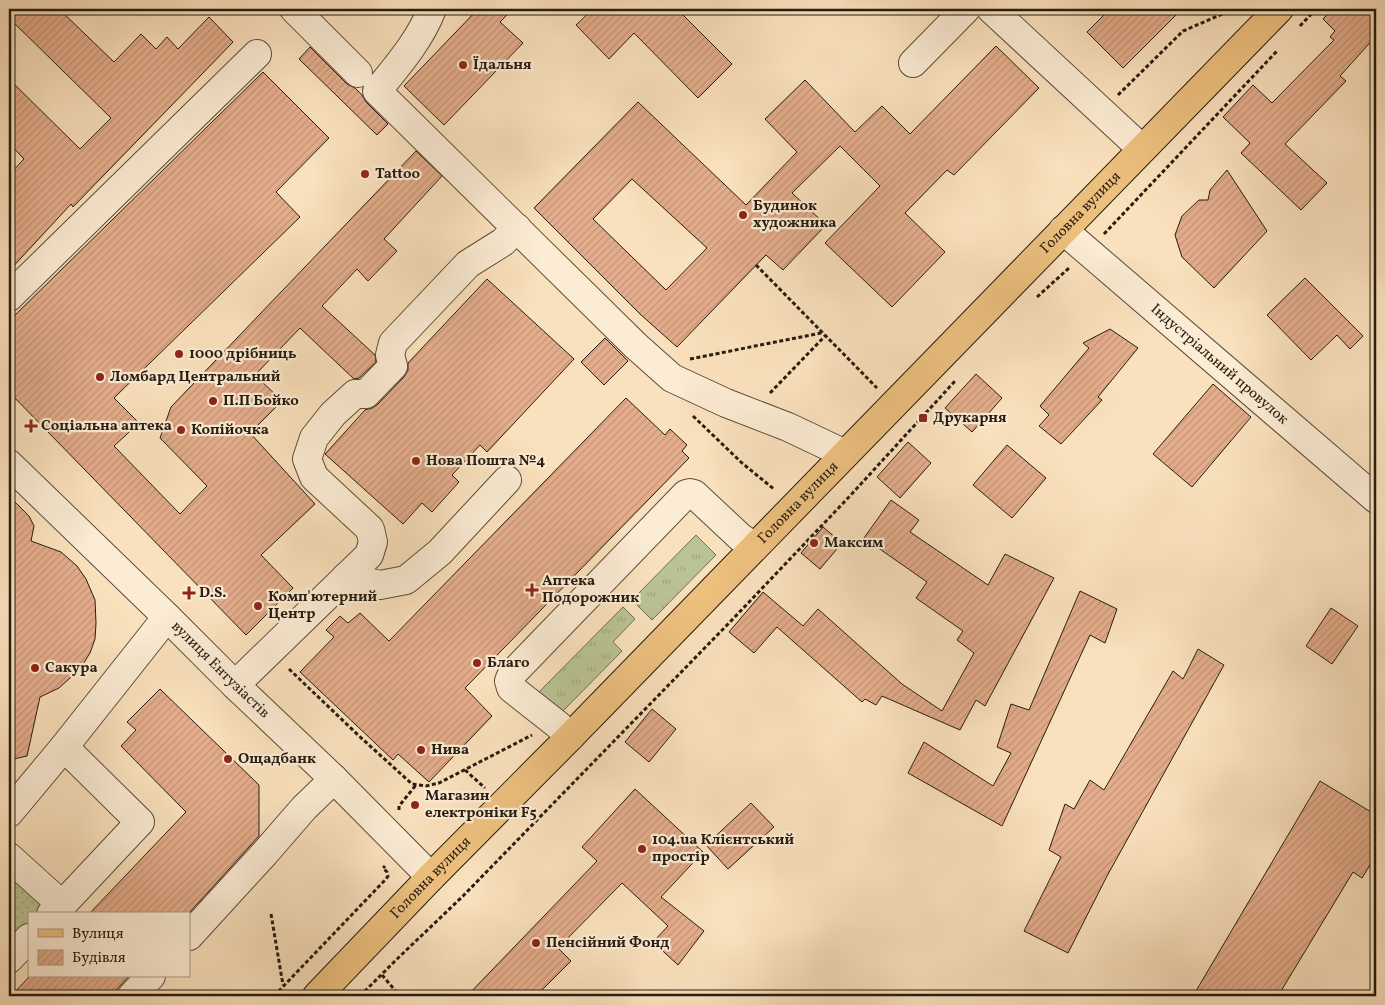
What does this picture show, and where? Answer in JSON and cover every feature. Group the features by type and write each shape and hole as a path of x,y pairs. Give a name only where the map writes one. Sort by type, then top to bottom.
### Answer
{"main road":[{"name":"Головна вулиця","path":"317,996 430,877 564,731 754,547 1279,9"}],"street":[{"path":"294,9 358,73"},
{"path":"432,9 426,24 408,52 377,91 636,346 672,378 788,427 845,454"},
{"path":"912,63 966,9"},
{"path":"991,9 1142,149"},
{"path":"9,297 257,54"},
{"path":"235,685 369,555 373,542 370,529 314,477 307,459 314,438 333,414 355,394 366,394 393,366 390,355 393,343 468,264 503,242 517,228"},
{"name":"Індустріальний провулок","path":"1063,230 1376,499"},
{"name":"вулиця Ентузіастів","path":"10,468 334,779 430,877"},
{"path":"346,576 380,585 406,580 440,552 507,480"},
{"path":"564,731 511,688 509,681 512,674 686,494 694,494 740,537 754,547"},
{"path":"9,813 167,617"},
{"path":"9,857 56,910 140,822 64,747"},
{"path":"190,935 304,808 334,779"},
{"path":"9,959 28,939"},
{"path":"132,996 149,978"}],"path":[{"path":"1296,30 1316,9"},
{"path":"1031,302 1088,251 1282,45"},
{"path":"756,265 882,393"},
{"path":"658,365 823,334"},
{"path":"752,413 823,334"},
{"path":"360,996 463,896 730,622 843,504 958,378"},
{"path":"288,668 412,784 426,786 439,783 543,730 564,731"},
{"path":"465,770 486,789"},
{"path":"398,815 399,806 417,784"},
{"path":"274,996 380,886 388,876 383,868 402,848"},
{"path":"271,914 283,986"},
{"path":"382,975 400,996"}],"green space":[{"path":"696,535 716,555 652,620 632,600"},
{"path":"623,607 635,619 613,642 622,651 560,714 538,693"},
{"path":"9,863 49,912 28,912 28,939 9,959"}],"building":[{"path":"9,9 59,9 114,62 141,34 156,49 167,37 178,49 209,17 233,42 73,207 71,204 9,271 9,175 24,159 9,143 9,79 80,149 111,118 9,18"},
{"name":"Їдальня","path":"478,9 513,9 500,22 523,43 444,125 404,86"},
{"path":"593,9 677,9 732,64 698,98 634,33 609,59 576,25"},
{"path":"1110,9 1182,9 1123,68 1087,32"},
{"path":"1332,9 1376,9 1376,36 1340,76 1346,81 1285,144 1327,183 1301,210 1241,153 1250,143 1223,117 1253,85 1272,103 1334,40 1330,37 1335,31 1323,19"},
{"path":"996,46 1039,88 954,175 947,170 905,213 945,252 892,307 825,243 880,186 840,146 792,193 826,225 783,270 766,255 677,347 640,314 534,208 638,102 746,205 797,152 765,119 805,80 855,132 882,106 910,134","holes":["632,179 707,248 666,290 593,219"]},
{"path":"310,47 347,84 355,88 388,124 377,135 299,59"},
{"path":"263,72 329,138 276,192 300,217 114,398 139,423 114,446 180,514 207,486 160,438 171,407 416,151 442,176 384,239 397,251 368,281 357,269 322,306 375,355 376,362 359,378 354,379 300,328 255,375 282,401 250,433 315,504 261,555 293,588 246,635 9,392 9,321"},
{"path":"1227,170 1267,231 1214,288 1182,257 1175,235 1182,216 1199,200 1208,200 1210,190"},
{"path":"1305,278 1363,336 1350,349 1337,335 1311,360 1267,315"},
{"path":"487,279 574,359 487,452 480,445 452,475 459,482 432,512 422,503 403,524 325,454 365,410 377,405 404,377 408,370 408,363"},
{"path":"1110,329 1138,348 1098,397 1102,400 1061,444 1039,426 1049,415 1040,406 1089,348 1083,343"},
{"path":"605,338 628,361 604,385 581,362"},
{"path":"976,374 1002,398 972,432 945,408"},
{"path":"1213,384 1251,417 1192,487 1153,454"},
{"path":"626,398 665,435 670,429 687,445 682,451 689,458 465,688 492,716 429,782 398,754 393,760 300,672 334,637 326,630 340,616 348,623 360,613 389,641"},
{"path":"908,442 931,463 900,498 877,477"},
{"path":"1007,445 1046,478 1012,518 973,485"},
{"path":"9,496 29,516 34,526 31,541 61,552 77,566 86,579 95,600 96,623 95,639 90,653 80,669 59,688 40,697 27,756 9,760"},
{"path":"891,500 919,520 910,532 988,585 1005,554 1054,578 985,706 976,700 960,730 882,696 876,705 865,699 862,702 777,627 754,653 729,632 763,592 803,626 818,609 902,684 942,711 974,653 957,640 963,631 916,598 927,582 864,538"},
{"path":"823,527 842,543 820,569 801,553"},
{"path":"1080,591 1117,609 1105,643 1090,635 1002,826 908,773 924,742 993,786 1011,753 997,747 1011,704 1029,710"},
{"path":"1331,608 1358,626 1332,664 1306,646"},
{"path":"1198,649 1224,665 1107,876 1068,953 1024,931 1061,857 1049,850 1065,804 1074,809 1090,780 1104,790 1173,671 1183,679"},
{"path":"160,689 259,785 259,836 190,912 91,912 186,812 121,746 136,730 127,722"},
{"path":"652,709 676,729 649,762 625,742"},
{"path":"1320,781 1376,815 1376,855 1362,878 1353,872 1278,996 1193,996"},
{"path":"635,789 703,852 661,897 704,931 678,965 653,942 668,926 622,883 558,948 571,961 536,996 467,996 597,861 582,847"},
{"path":"751,803 774,827 728,869 706,845"},
{"path":"28,978 127,978 111,996 11,996"}],"place":[{"name":"Їдальня","path":"463,65"},
{"name":"Tattoo","path":"365,174"},
{"name":"Будинок художника","path":"743,215"},
{"name":"1000 дрібниць","path":"179,354"},
{"name":"Ломбард Центральний","path":"100,377"},
{"name":"П.П Бойко","path":"213,401"},
{"name":"Друкарня","path":"923,418"},
{"name":"Соціальна аптека","path":"31,426"},
{"name":"Копійочка","path":"181,430"},
{"name":"Нова Пошта №4","path":"416,461"},
{"name":"Максим","path":"814,543"},
{"name":"Аптека Подорожник","path":"532,590"},
{"name":"D.S.","path":"189,593"},
{"name":"Комп'ютерний Центр","path":"258,606"},
{"name":"Благо","path":"477,663"},
{"name":"Сакура","path":"35,668"},
{"name":"Нива","path":"421,750"},
{"name":"Ощадбанк","path":"228,759"},
{"name":"Магазин електроніки F5","path":"415,805"},
{"name":"104.ua Клієнтський простір","path":"642,849"},
{"name":"Пенсійний Фонд","path":"536,943"}]}
